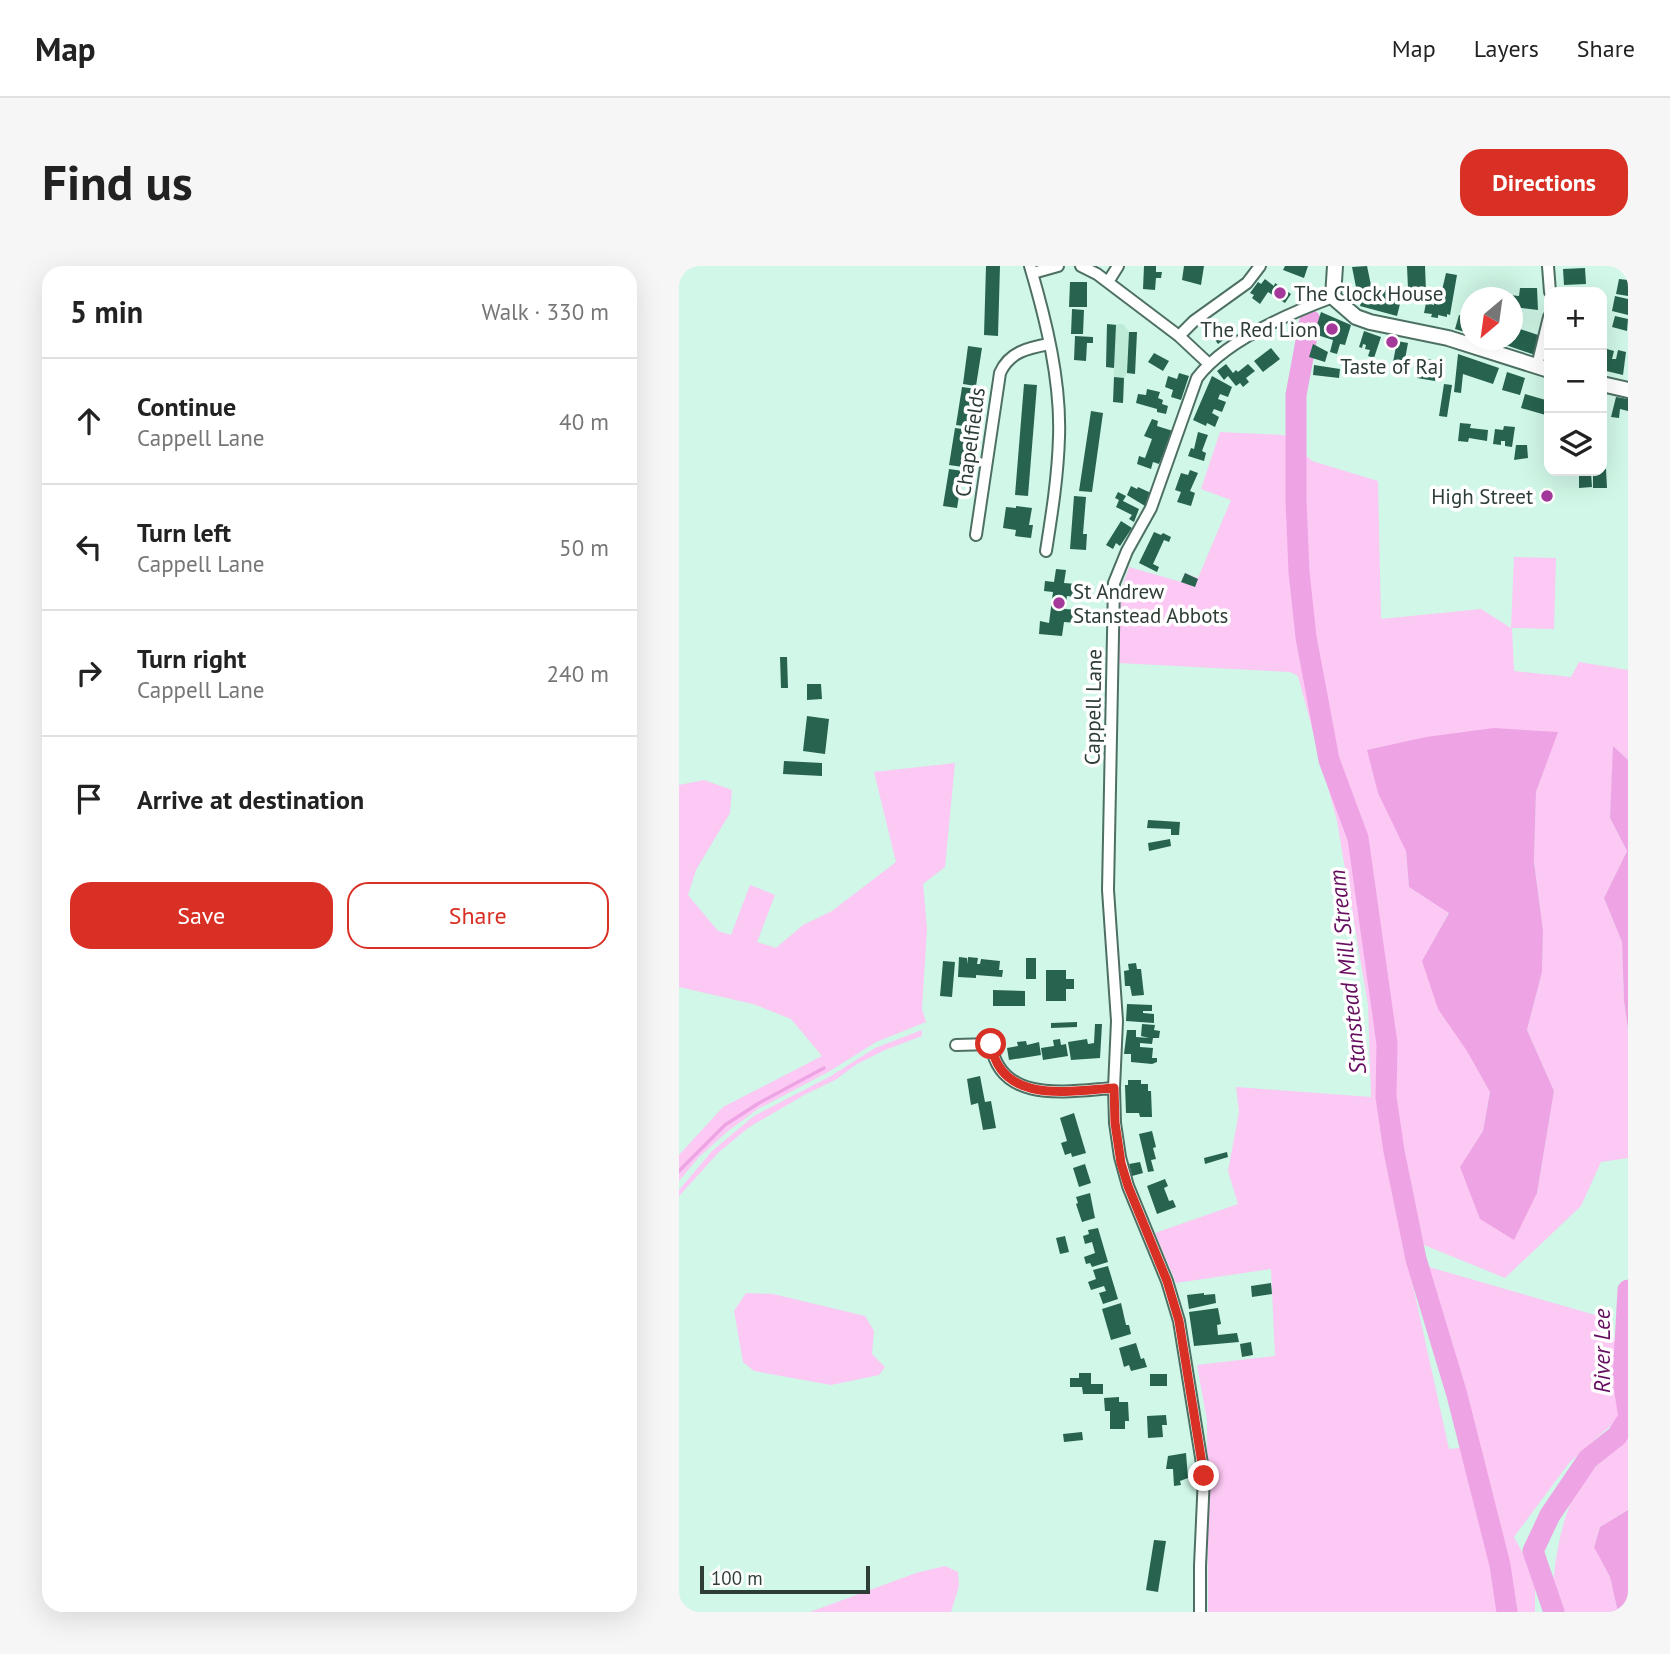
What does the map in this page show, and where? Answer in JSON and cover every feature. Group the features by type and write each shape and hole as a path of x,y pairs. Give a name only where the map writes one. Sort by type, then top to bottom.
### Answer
{"main road":[{"path":"1335,266 1333,297 1363,320 1448,338 1543,368"},
{"path":"1607,385 1628,390"}],"street":[{"path":"1046,551 1055,493 1059,435 1057,391 1031,270 1058,266"},
{"path":"1081,266 1108,282 1179,336 1209,364"},
{"path":"1108,282 1118,266"},
{"path":"1179,336 1194,321 1247,282 1259,266"},
{"path":"1548,266 1550,287"},
{"name":"Cappell Lane","path":"1200,1612 1204,1505 1202,1452 1176,1308 1128,1186 1115,1123 1117,1021 1108,890 1114,583 1126,551 1151,508 1197,378 1209,364 1275,321 1333,297"},
{"name":"Chapelfields","path":"976,535 1000,373 1013,355 1049,344"},
{"path":"1543,368 1545,350"},
{"path":"956,1045 991,1044 993,1057 1000,1069 1017,1083 1032,1090 1114,1088"}],"shaded area":[{"path":"1107,324 1123,324 1129,332 1137,332 1135,374 1127,373 1124,378 1123,403 1113,402 1114,368 1106,367"},
{"path":"1220,432 1284,435 1312,461 1378,481 1381,619 1481,609 1511,628 1514,557 1556,558 1554,629 1512,628 1514,671 1571,677 1579,662 1628,670 1628,760 1614,747 1610,818 1627,851 1604,898 1622,942 1628,1030 1628,1158 1601,1162 1581,1206 1505,1278 1402,1236 1449,1449 1479,1446 1429,1267 1609,1319 1617,1351 1618,1419 1569,1463 1514,1537 1535,1576 1535,1612 1208,1612 1207,1420 1197,1365 1275,1356 1271,1269 1176,1283 1155,1233 1238,1204 1228,1171 1239,1112 1236,1087 1371,1097 1368,1005 1337,821 1298,676 1290,672 1118,663 1121,590 1129,567 1181,582 1185,573 1198,578 1231,500 1201,489","holes":["1557,732 1536,792 1534,862 1543,930 1542,972 1527,1030 1554,1091 1537,1193 1460,1168 1483,1131 1490,1092 1423,961 1449,912 1409,887 1406,851"]},
{"path":"1494,728 1558,732 1536,792 1534,862 1543,930 1542,972 1527,1030 1554,1091 1537,1193 1514,1240 1480,1219 1460,1167 1483,1131 1490,1092 1467,1051 1438,1009 1422,961 1449,913 1409,887 1406,851 1378,793 1367,750 1426,737"},
{"path":"1613,746 1628,760 1628,1029 1622,942 1604,898 1627,851 1610,818"},
{"path":"955,763 945,867 923,884 927,929 922,1009 926,1022 876,1042 830,1071 758,1109 699,1157 679,1181 679,1155 723,1107 822,1056 791,1019 753,1004 679,987 679,785 704,780 732,790 730,813 696,870 688,895 718,931 731,935 750,885 775,895 757,942 776,948 803,925 832,911 896,862 874,772"},
{"path":"922,1030 922,1036 857,1064 835,1080 748,1128 719,1152 679,1196 679,1190 712,1151 754,1116 831,1076 875,1048"},
{"path":"746,1293 773,1294 865,1316 874,1331 872,1354 885,1367 879,1375 831,1385 754,1371 743,1362 734,1311"},
{"path":"1628,1435 1628,1510 1600,1527 1594,1546 1610,1577 1618,1612 1552,1612 1559,1541 1570,1506 1586,1477"},
{"path":"1628,1510 1628,1612 1618,1612 1610,1577 1594,1547 1600,1527"},
{"path":"945,1566 958,1572 959,1586 951,1612 810,1612 916,1573"}],"building":[{"path":"986,266 1000,266 998,336 984,335"},
{"path":"1144,266 1156,266 1156,272 1162,272 1161,278 1156,278 1155,290 1143,289"},
{"path":"1184,266 1204,266 1201,285 1182,280"},
{"path":"1285,266 1308,266 1304,278 1283,270"},
{"path":"1367,266 1372,290 1357,292 1352,267"},
{"path":"1407,266 1425,266 1426,291 1408,289"},
{"path":"1585,268 1586,284 1564,285 1563,269"},
{"path":"1446,273 1457,275 1450,315 1431,317 1432,314 1424,313 1426,303 1439,303"},
{"path":"1265,279 1291,294 1285,303 1268,292 1260,304 1252,298 1254,295 1250,293 1258,282 1261,284"},
{"path":"1619,279 1628,280 1628,296 1616,294"},
{"path":"1070,282 1087,282 1087,307 1069,307"},
{"path":"1380,288 1389,291 1387,297 1401,300 1397,316 1360,306 1363,295 1377,299"},
{"path":"1523,288 1537,288 1538,310 1523,308"},
{"path":"1615,296 1628,299 1628,315 1612,311"},
{"path":"1072,309 1084,310 1083,334 1071,334"},
{"name":"The Red Lion","path":"1321,312 1351,325 1345,345 1340,344 1337,354 1330,352 1333,340 1314,334"},
{"path":"1459,315 1460,315 1460,331 1455,329"},
{"path":"1615,316 1628,319 1627,331 1612,327"},
{"path":"1218,321 1229,336 1218,344 1207,328"},
{"path":"1107,324 1116,325 1114,368 1106,367"},
{"path":"1523,330 1541,336 1535,355 1520,350 1523,350"},
{"path":"1364,331 1381,337 1374,358 1368,356 1370,350 1365,349 1366,345 1359,347"},
{"path":"1129,332 1137,332 1135,374 1127,373"},
{"path":"1075,336 1093,337 1093,343 1087,343 1086,361 1074,360"},
{"path":"1397,341 1408,343 1402,375 1391,373"},
{"path":"1313,344 1328,352 1325,362 1309,357"},
{"path":"968,346 982,348 976,386 963,384"},
{"path":"1271,348 1280,359 1263,372 1254,361"},
{"path":"1607,349 1614,351 1612,359 1616,359 1618,350 1626,352 1623,375 1607,371"},
{"path":"1154,353 1169,361 1163,371 1148,362"},
{"path":"1458,354 1499,368 1493,384 1463,374 1461,393 1454,392"},
{"path":"1421,358 1439,361 1435,381 1417,378"},
{"path":"1226,364 1233,373 1248,364 1255,371 1246,378 1249,382 1243,387 1240,383 1236,386 1228,376 1224,380 1217,371"},
{"path":"1314,365 1340,369 1339,378 1313,375"},
{"path":"1507,372 1525,378 1520,395 1502,390"},
{"path":"1179,373 1189,376 1181,400 1171,397 1173,390 1165,387 1168,376 1177,379"},
{"path":"1212,376 1232,387 1228,397 1220,394 1218,399 1226,402 1222,412 1214,409 1212,413 1219,417 1215,427 1193,420"},
{"path":"1114,377 1124,378 1123,403 1113,402"},
{"path":"1024,384 1037,385 1028,496 1015,495"},
{"path":"1444,384 1452,385 1447,417 1439,416"},
{"path":"962,387 976,389 970,427 956,425"},
{"path":"1147,389 1160,392 1158,398 1163,400 1162,404 1168,406 1166,414 1136,403 1138,394 1146,395"},
{"path":"1525,394 1544,400 1544,415 1521,408"},
{"path":"1616,397 1628,399 1628,411 1620,409 1619,418 1611,417"},
{"path":"1091,411 1103,413 1092,492 1079,491"},
{"path":"1152,419 1158,421 1157,426 1173,431 1159,464 1153,462 1151,469 1137,464 1139,456 1145,458 1152,439 1144,436"},
{"path":"1460,423 1471,424 1470,428 1488,430 1487,441 1469,438 1468,442 1458,441"},
{"path":"1504,426 1515,427 1512,447 1505,446 1505,441 1501,441 1501,445 1493,444 1495,429 1503,430"},
{"path":"955,428 969,430 963,467 949,465"},
{"path":"1198,432 1208,435 1202,451 1206,453 1204,461 1188,456 1191,448 1194,449"},
{"path":"1516,445 1527,445 1528,458 1514,460"},
{"path":"949,469 963,471 957,508 943,506"},
{"path":"1190,470 1198,473 1190,491 1195,493 1191,506 1177,502 1181,492 1175,490 1181,473 1188,475"},
{"path":"1579,476 1591,476 1592,487 1579,488"},
{"path":"1593,476 1606,476 1607,488 1593,488"},
{"path":"1131,486 1151,493 1145,506 1127,495"},
{"path":"1118,492 1126,496 1123,501 1139,509 1134,522 1129,519 1132,515 1116,507 1119,500 1115,498"},
{"path":"1074,496 1086,497 1083,534 1087,534 1086,550 1070,549"},
{"path":"1006,507 1032,508 1029,525 1033,525 1031,538 1015,536 1016,530 1003,528"},
{"path":"1121,521 1132,528 1120,546 1116,543 1113,549 1106,545"},
{"path":"1154,532 1171,537 1169,542 1164,540 1153,564 1159,567 1157,572 1139,563"},
{"name":"St Andrew Stanstead Abbots","path":"1056,569 1066,570 1064,583 1076,584 1075,597 1067,596 1065,609 1078,610 1076,623 1064,622 1062,636 1039,634 1040,621 1049,623 1053,592 1044,591 1045,581 1054,582"},
{"path":"1185,573 1198,579 1195,587 1181,582"},
{"path":"780,657 787,657 788,688 781,688"},
{"path":"807,684 821,684 822,699 807,700"},
{"path":"807,716 829,719 825,754 803,751"},
{"path":"784,761 822,763 822,776 783,774"},
{"path":"1148,820 1180,822 1179,835 1171,835 1171,829 1147,828"},
{"path":"1170,839 1171,846 1149,851 1148,843"},
{"path":"959,957 967,958 968,964 968,957 978,958 977,964 980,964 981,959 1000,961 999,970 1003,970 1002,977 958,977"},
{"path":"1026,958 1036,958 1036,979 1026,979"},
{"path":"943,961 955,962 952,997 940,996"},
{"path":"1136,963 1137,969 1141,969 1144,995 1132,996 1130,986 1125,986 1124,971 1129,970 1128,964"},
{"path":"1046,970 1066,970 1066,979 1074,979 1074,989 1066,989 1066,1001 1046,1001"},
{"path":"993,990 1025,991 1025,1006 993,1006"},
{"path":"1127,1004 1152,1005 1152,1011 1143,1013 1154,1014 1154,1023 1126,1021"},
{"path":"1077,1022 1077,1027 1051,1028 1051,1023"},
{"path":"1095,1024 1102,1024 1100,1058 1071,1060 1068,1042 1087,1039 1088,1044 1094,1043"},
{"path":"1142,1024 1155,1025 1154,1030 1160,1031 1159,1038 1153,1038 1152,1044 1140,1043 1140,1047 1153,1048 1152,1058 1157,1058 1157,1062 1152,1064 1131,1062 1131,1054 1124,1054 1127,1030 1136,1030 1136,1037 1149,1038 1141,1036"},
{"path":"1060,1039 1061,1045 1066,1044 1068,1056 1043,1060 1041,1048 1054,1046 1053,1040"},
{"path":"1026,1041 1027,1045 1039,1042 1041,1055 1009,1060 1007,1048 1018,1046 1017,1042"},
{"path":"980,1076 985,1102 991,1101 996,1128 983,1130 978,1103 971,1105 967,1079"},
{"path":"1128,1080 1141,1080 1141,1084 1148,1084 1148,1091 1151,1091 1152,1117 1126,1113 1125,1085 1128,1085"},
{"path":"1074,1113 1086,1153 1072,1157 1071,1153 1065,1155 1061,1143 1067,1141 1060,1118"},
{"path":"1152,1131 1156,1159 1151,1160 1154,1171 1148,1172 1139,1134"},
{"path":"1227,1152 1228,1157 1205,1164 1204,1158"},
{"path":"1140,1162 1143,1173 1132,1176 1129,1164"},
{"path":"1085,1164 1091,1183 1079,1187 1073,1168"},
{"path":"1165,1179 1168,1186 1164,1188 1169,1201 1173,1200 1176,1207 1157,1214 1147,1186"},
{"path":"1090,1193 1095,1218 1082,1222 1076,1197"},
{"path":"1098,1228 1108,1262 1092,1267 1090,1263 1086,1264 1084,1257 1095,1253 1092,1242 1085,1244 1083,1236 1089,1234 1088,1230"},
{"path":"1065,1236 1069,1252 1060,1254 1056,1238"},
{"path":"1108,1266 1118,1299 1103,1304 1099,1293 1106,1291 1104,1286 1091,1290 1088,1282 1096,1279 1093,1270"},
{"path":"1271,1283 1272,1294 1252,1297 1251,1286"},
{"path":"1215,1294 1216,1303 1189,1309 1187,1295"},
{"path":"1121,1303 1131,1334 1111,1340 1102,1309"},
{"path":"1218,1308 1221,1324 1217,1325 1218,1335 1237,1333 1239,1342 1194,1346 1189,1312"},
{"path":"1251,1342 1253,1355 1242,1357 1240,1344"},
{"path":"1136,1343 1141,1359 1144,1358 1147,1367 1131,1371 1129,1365 1124,1367 1119,1348"},
{"path":"1079,1373 1091,1373 1091,1384 1103,1384 1103,1394 1083,1394 1082,1387 1070,1387 1070,1378 1079,1378"},
{"path":"1150,1374 1167,1374 1167,1386 1150,1386"},
{"path":"1119,1397 1119,1402 1128,1402 1129,1421 1125,1421 1125,1429 1110,1429 1110,1411 1105,1411 1104,1398"},
{"path":"1166,1415 1167,1425 1162,1425 1163,1437 1148,1438 1147,1416"},
{"path":"1082,1432 1083,1440 1064,1442 1063,1434"},
{"path":"1186,1453 1188,1478 1180,1481 1181,1485 1174,1486 1173,1469 1166,1469 1168,1456"},
{"path":"1154,1540 1166,1541 1158,1592 1146,1590"}],"waterway":[{"name":"Stanstead Mill Stream","path":"1310,320 1296,395 1296,500 1299,572 1306,637 1329,760 1358,838 1387,1044 1386,1097 1416,1259 1457,1395 1500,1565 1507,1612"},
{"path":"679,1171 725,1125 759,1103 824,1068"},
{"name":"River Lee","path":"1628,1290 1623,1379 1628,1412"},
{"name":"River Lee","path":"1554,1612 1533,1551 1550,1515 1588,1459 1617,1436 1628,1419"}],"place":[{"name":"The Clock House","path":"1280,293"},
{"name":"The Red Lion","path":"1332,329"},
{"name":"Taste of Raj","path":"1392,342"},
{"name":"High Street","path":"1547,496"},
{"name":"St Andrew Stanstead Abbots","path":"1059,603"}],"route":[{"path":"991,1044 993,1057 1000,1069 1017,1083 1032,1090 1114,1088 1115,1123 1121,1163 1167,1281 1179,1321 1204,1476"}]}
